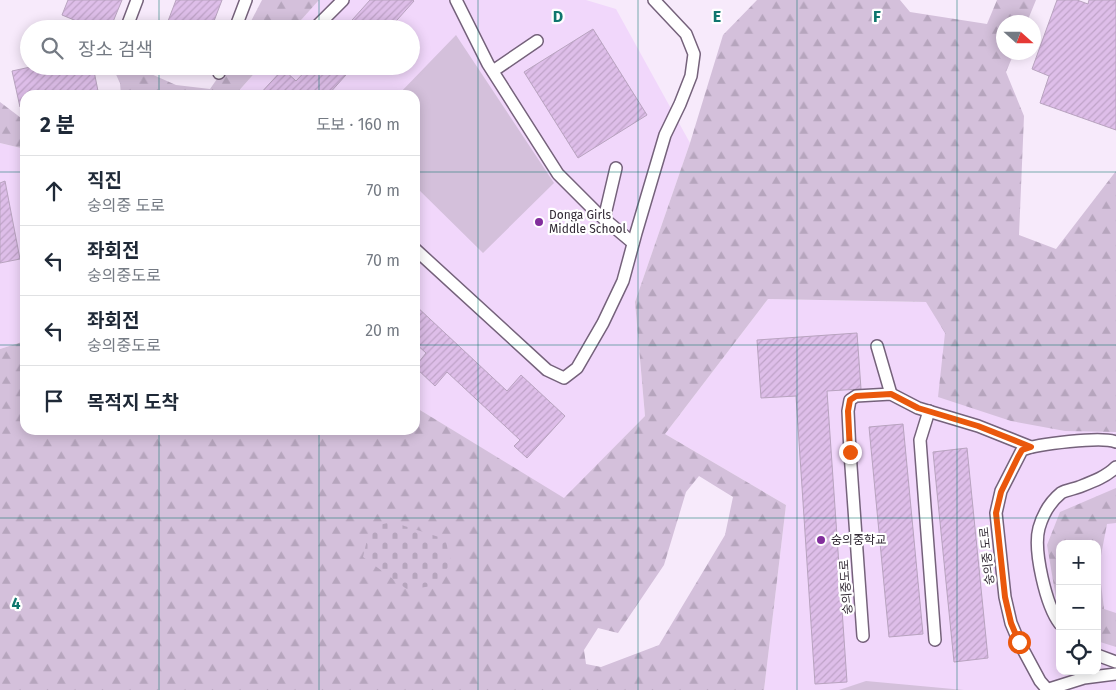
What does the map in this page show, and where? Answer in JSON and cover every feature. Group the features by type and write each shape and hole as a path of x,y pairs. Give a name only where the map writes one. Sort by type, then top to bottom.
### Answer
{"lane":[{"path":"129,20 137,0"},
{"path":"238,20 246,0"},
{"path":"323,20 344,0"},
{"path":"456,0 493,71 558,174 604,219 633,243"},
{"path":"420,254 547,370 564,378 577,368 603,323 623,281 665,135 691,76 694,54 686,34 654,0"},
{"path":"493,71 537,41"},
{"path":"604,219 616,168"},
{"path":"877,346 891,394 918,408 978,426 1031,447 1103,440 1116,442"},
{"name":"숭의중도로","path":"863,636 848,411 850,400 856,396 891,394"},
{"path":"929,411 920,440 935,640"},
{"name":"숭의중 도로","path":"1031,447 1022,450 1018,457 1001,492 996,513 1005,597 1011,623 1034,671 1047,690 1084,678 1116,674"},
{"path":"1056,617 1048,603 1039,555 1038,530 1046,509 1062,492 1092,482 1116,467"},
{"path":"1101,656 1116,662"}],"shaded area":[{"name":"Donga Girls Middle School","path":"319,0 586,0 616,9 690,143 635,302 645,416 564,499 420,410 420,90 239,90 253,75 420,75 420,20 301,20"},
{"path":"0,143 20,148 20,343 0,349"},
{"path":"768,299 927,302 1116,352 1116,690 764,690 786,505 665,434"}],"green space":[{"path":"262,0 319,0 301,20 252,20"},
{"path":"757,0 900,0 910,12 987,24 997,0 1036,0 1030,15 996,15 996,60 1011,60 1006,72 1024,116 1019,235 1056,249 1116,171 1116,432 1065,431 1011,421 938,397 945,333 926,302 768,299 665,434 786,505 764,690 0,690 0,349 20,343 20,435 420,435 420,410 564,498 645,416 635,302 690,143 723,35","holes":["699,476 733,497 725,535 659,645 601,667 586,664 584,650 598,628 618,633 664,565 686,492"]},
{"path":"456,35 554,183 483,253 420,191 420,90 403,90 417,75 420,75 420,72"},
{"path":"116,75 153,75 176,85 210,89 220,75 253,75 239,90 121,90"},
{"path":"0,102 20,117 20,148 0,143"},
{"path":"1116,488 1116,523 1107,524 1101,556 1101,540 1056,540 1056,598 1047,545 1060,512"},
{"path":"392,522 445,539 452,563 431,586 408,590 363,557 370,527"},
{"path":"1101,583 1104,609 1116,613 1116,647 1101,642"},
{"path":"866,681 964,690 839,690"}],"building":[{"path":"68,0 122,0 114,20 74,20 62,15"},
{"path":"176,0 222,0 214,20 168,20"},
{"path":"370,0 414,1 397,20 352,20"},
{"path":"1057,0 1077,0 1088,4 1089,0 1116,0 1116,130 1040,103 1049,76 1032,69 1035,60 1041,60 1041,44"},
{"path":"593,29 647,115 578,158 524,72"},
{"path":"20,69 20,75 95,75 98,90 20,90 20,107 12,71"},
{"path":"277,75 290,75 296,81 302,75 346,75 332,90 264,90"},
{"path":"5,181 20,259 0,263 0,183"},
{"path":"420,310 507,391 521,375 565,416 527,458 514,446 520,440 447,372 435,386 420,372 420,361 426,353 420,348"},
{"name":"숭의중학교","path":"857,333 861,389 827,391 847,682 815,684 796,396 761,398 757,340"},
{"path":"903,424 923,634 889,637 869,427"},
{"path":"967,448 988,658 954,662 933,452"}],"place":[{"name":"Donga Girls Middle School","path":"539,222"},
{"name":"숭의중학교","path":"821,540"}],"route":[{"path":"850,452 848,411 850,400 856,396 875,394 891,394 918,408 978,426 1031,447 1022,450 1018,457 1001,492 996,513 1005,597 1011,623 1019,642"}]}
